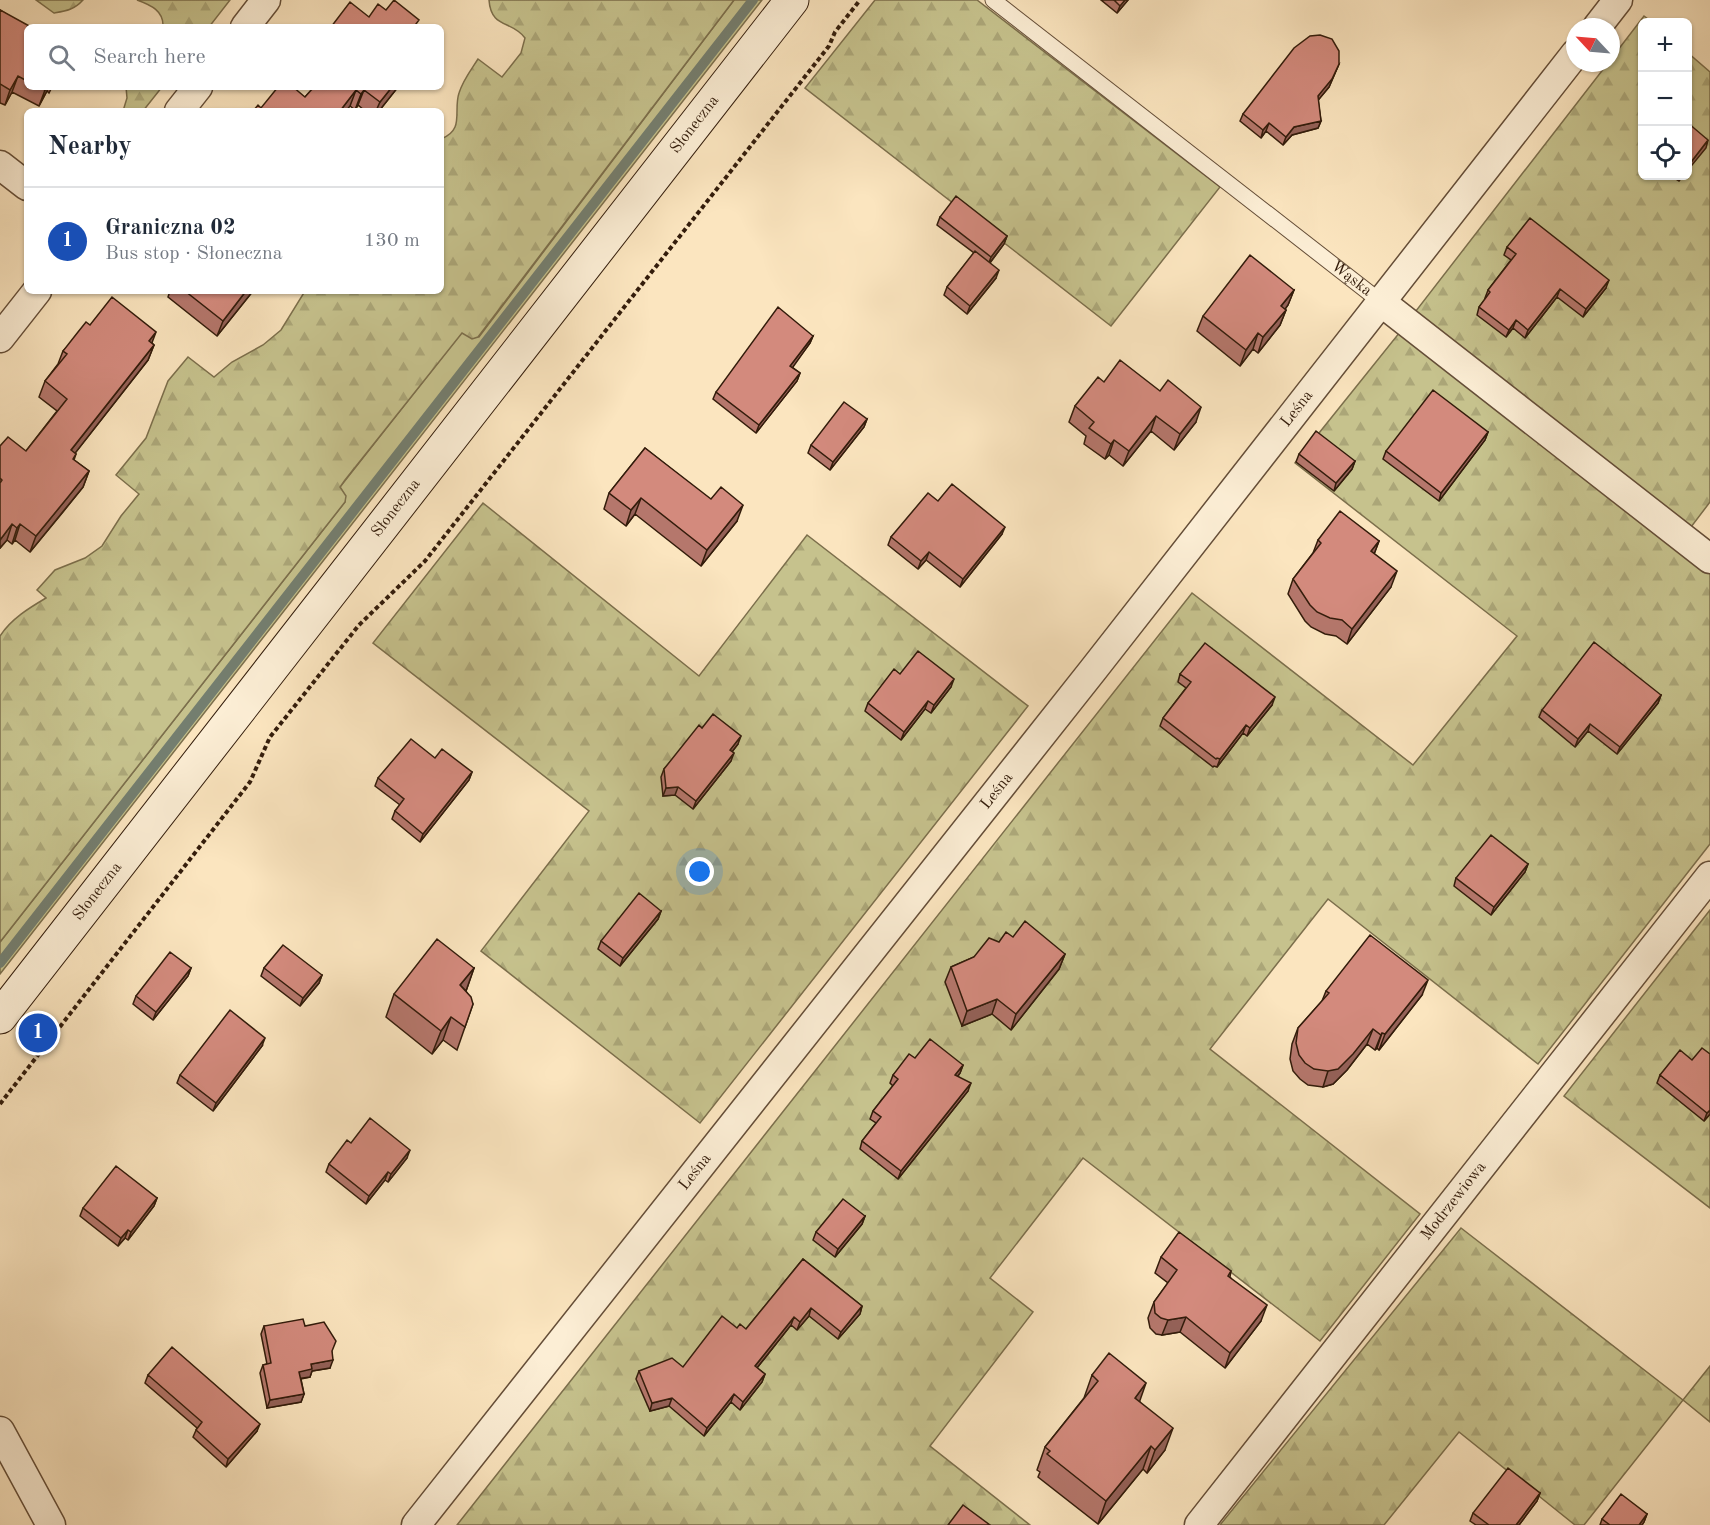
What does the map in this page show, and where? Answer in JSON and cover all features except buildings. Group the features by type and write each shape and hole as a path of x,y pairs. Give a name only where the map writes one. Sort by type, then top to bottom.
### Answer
{"main road":[{"name":"Słoneczna","path":"0,1017 792,0"}],"street":[{"path":"247,24 266,0"},
{"path":"1604,18 1618,0"},
{"name":"Leśna","path":"416,1525 1566,66"},
{"path":"181,108 196,90"},
{"path":"0,165 24,184"},
{"path":"0,338 35,294"},
{"name":"Wąska","path":"1381,302 1710,559"},
{"name":"Modrzewiowa","path":"1199,1525 1710,876"},
{"path":"0,1431 51,1525"}],"lane":[{"name":"Wąska","path":"993,0 1381,302"}],"path":[{"path":"0,1104 250,782 270,737 360,625 425,561 829,46 835,32 861,0"}],"green space":[{"path":"36,0 83,0 73,8 54,13"},
{"path":"137,0 230,0 211,24 163,24 159,13"},
{"path":"489,0 734,0 478,337 472,339 462,333 345,480 340,487 346,496 345,502 0,942 0,636 15,619 46,598 37,590 55,570 85,558 102,546 121,516 139,494 116,475 146,438 168,381 188,357 214,377 232,362 263,345 281,330 303,294 444,294 444,137 453,131 456,125 459,93 478,59 502,77 521,53 525,38 520,32 498,20 491,9"},
{"path":"734,0 762,0 0,974 0,942 345,502 345,496 340,487 462,332 479,337"},
{"path":"875,0 977,0 1220,187 1111,326 805,88"},
{"path":"1638,24 1638,180 1692,180 1692,56 1710,72 1710,502 1688,531 1412,316 1601,72 1620,72 1620,47"},
{"path":"126,90 160,90 145,108 124,108"},
{"path":"1400,332 1710,573 1710,844 1538,1064 1328,899 1210,1049 1420,1214 1320,1341 1083,1158 990,1278 1033,1312 930,1446 1030,1525 457,1525 1192,593 1413,765 1517,636 1295,463"},
{"path":"483,503 699,676 807,535 1028,706 700,1123 481,951 589,811 373,643"},
{"path":"1710,910 1710,1208 1564,1096"},
{"path":"1461,1228 1683,1400 1584,1525 1575,1525 1459,1432 1384,1525 1220,1525"},
{"path":"1710,1366 1710,1422 1683,1400"}],"waterway":[{"path":"0,963 753,0"}],"place":[{"name":"Graniczna 02","path":"38,1033"}]}
